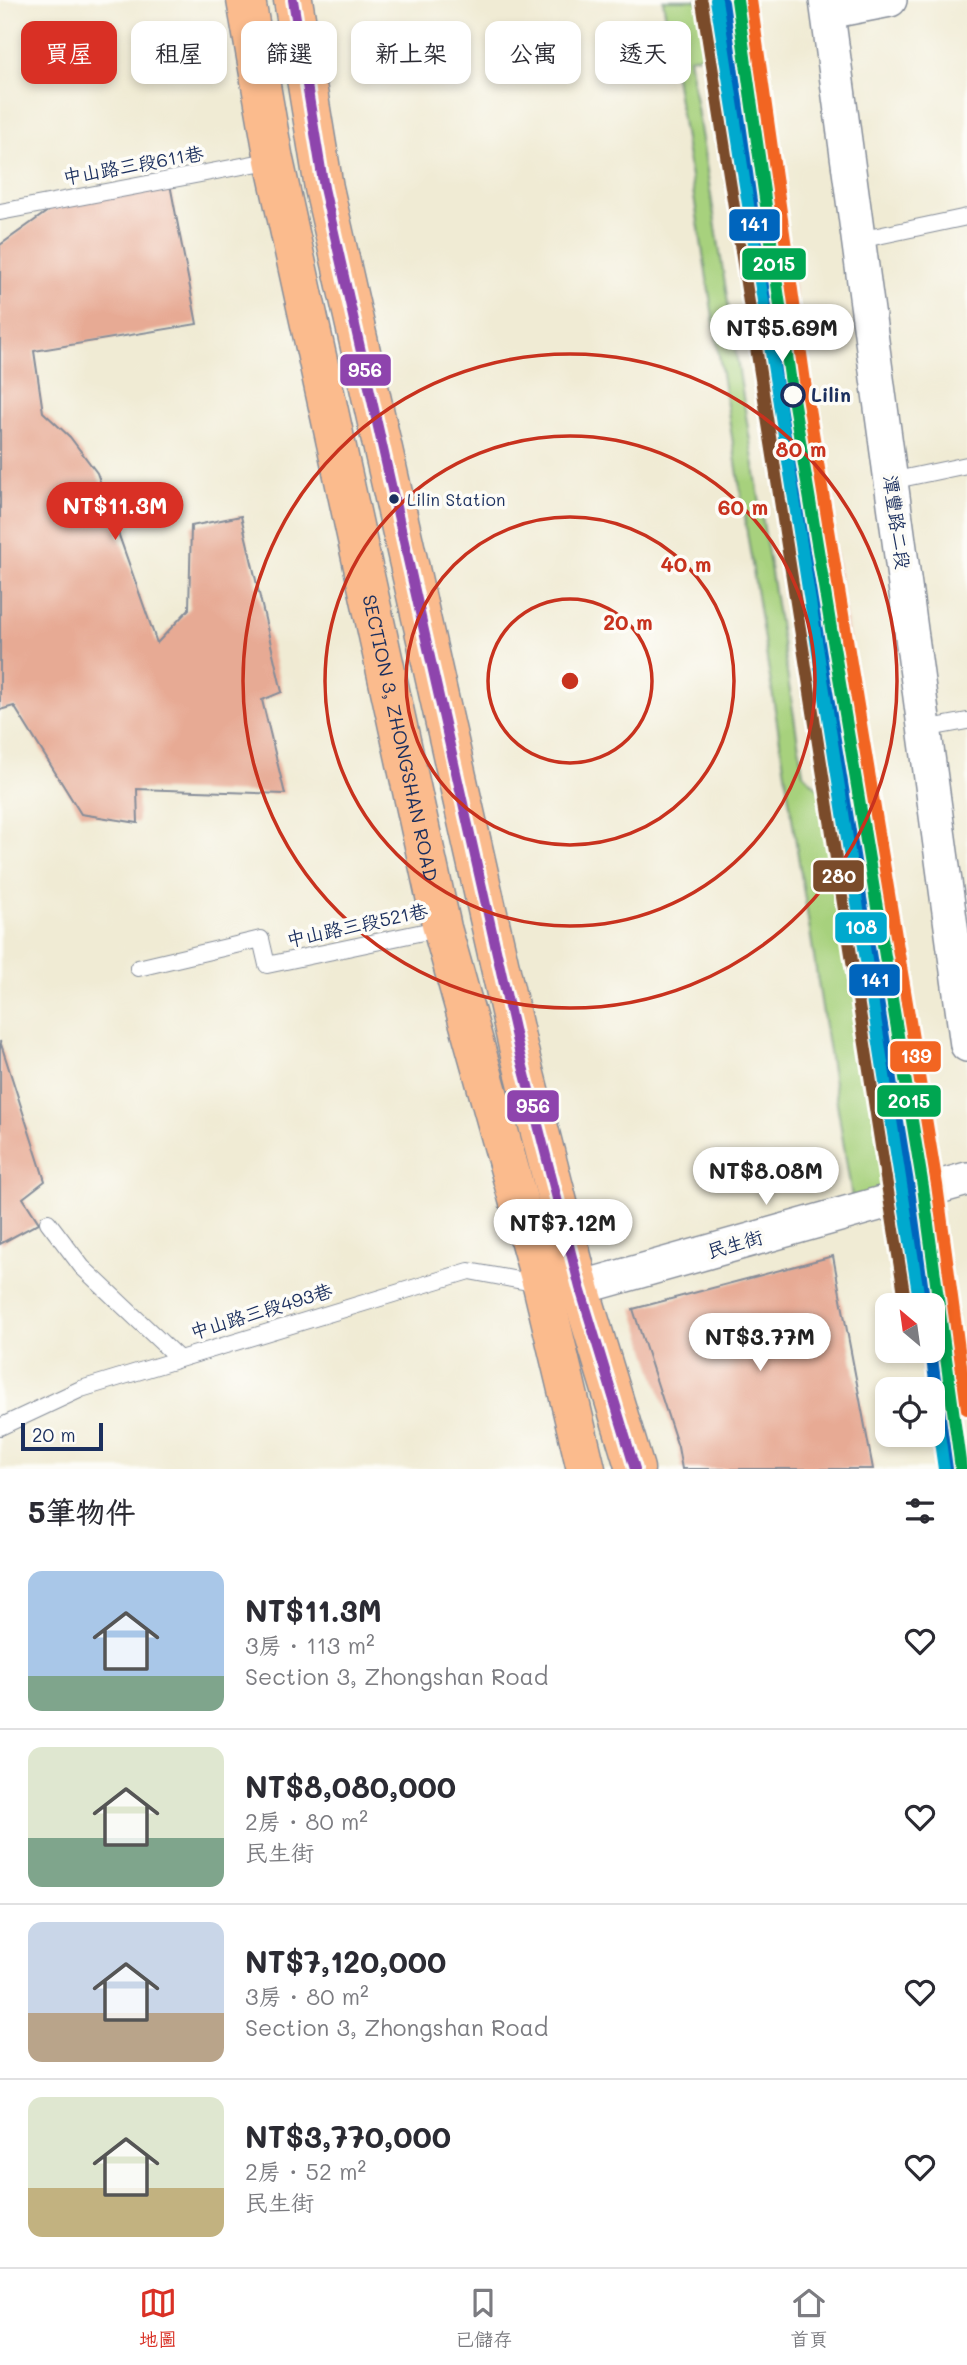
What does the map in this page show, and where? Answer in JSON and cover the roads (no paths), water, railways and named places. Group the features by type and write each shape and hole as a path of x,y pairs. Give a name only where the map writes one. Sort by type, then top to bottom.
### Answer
{"main road":[{"name":"SECTION 3, ZHONGSHAN ROAD","path":"246,0 274,160 442,928 542,1284 586,1469"},
{"path":"293,0 324,188 519,1051 580,1288 635,1469"}],"street":[{"path":"827,6 890,0"},
{"name":"潭豐路二段","path":"827,6 924,729 961,964 967,1045"},
{"name":"民生街","path":"542,1284 580,1288 967,1179"}],"lane":[{"name":"中山路三段611巷","path":"0,212 274,160"},
{"path":"859,240 967,218"},
{"path":"891,481 967,465"},
{"path":"924,729 967,721"},
{"name":"中山路三段521巷","path":"138,968 261,939 267,965 442,928"},
{"path":"48,1222 82,1267 178,1358"},
{"name":"中山路三段493巷","path":"0,1427 81,1388 469,1271 542,1284"}],"place":[{"name":"Lilin","path":"793,395"},
{"name":"Lilin Station","path":"394,499"}]}
